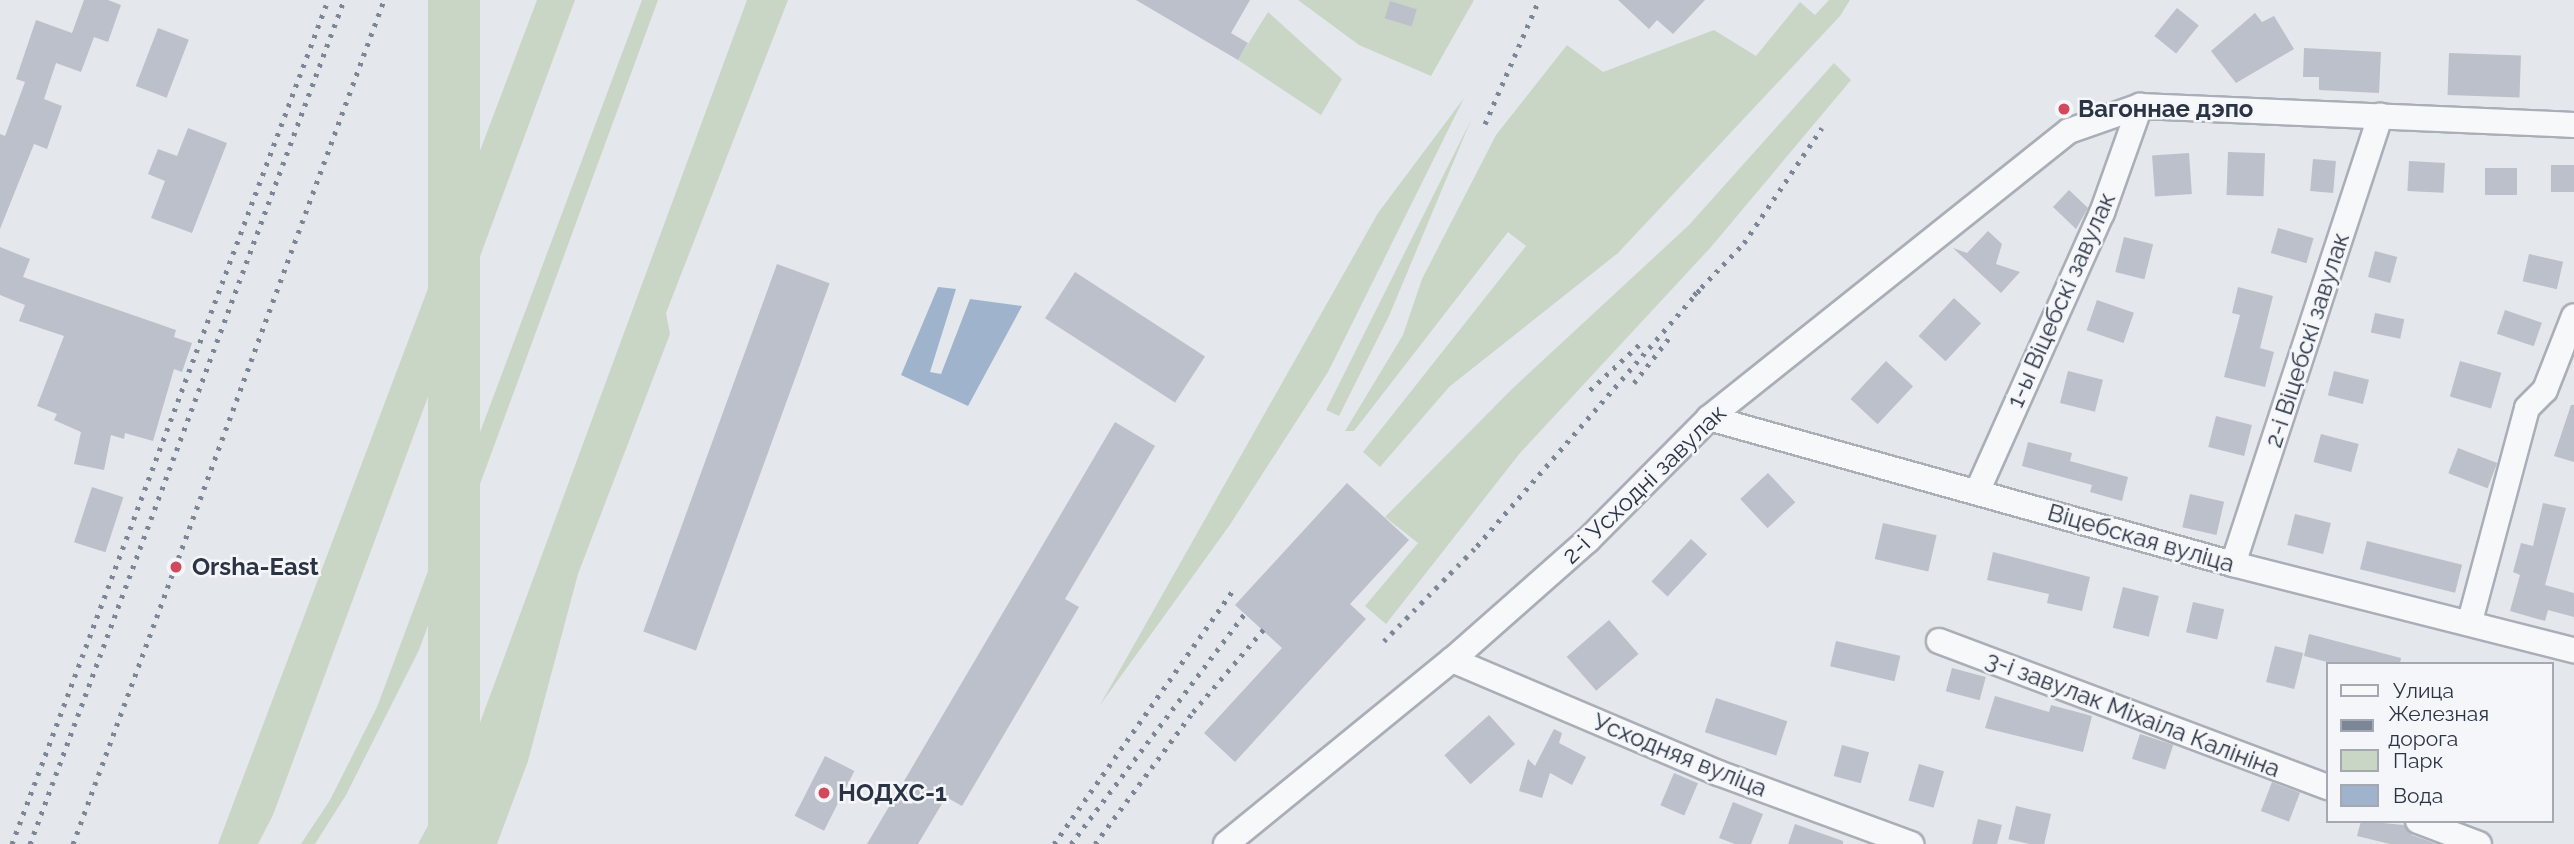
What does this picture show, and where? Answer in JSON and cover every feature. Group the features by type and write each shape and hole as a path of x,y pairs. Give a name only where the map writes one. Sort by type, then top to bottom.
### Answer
{"street":[{"path":"2140,106 2574,125"},
{"name":"2-і Усходні завулак","path":"1226,844 1452,660 1588,540 1709,418 2068,131 2140,106"},
{"name":"1-ы Віцебскі завулак","path":"1977,492 2102,213 2140,106"},
{"name":"2-і Віцебскі завулак","path":"2233,564 2380,116"},
{"path":"2470,621 2527,408 2546,390 2574,316"},
{"name":"Віцебская вуліца","path":"1709,418 2233,564 2470,621 2574,650"},
{"name":"3-і завулак Міхаіла Калініна","path":"1939,641 2326,787"},
{"name":"Усходняя вуліца","path":"1452,660 1718,773 1911,844"},
{"path":"2423,823 2479,844"}],"green space":[{"path":"428,0 480,0 480,844 428,844"},
{"path":"537,0 575,0 273,815 258,844 218,844"},
{"path":"642,0 658,0 419,650 346,795 315,844 301,844 330,800 377,707"},
{"path":"747,0 788,0 666,313 670,334 578,574 528,761 497,844 418,844 471,747"},
{"path":"1298,0 1474,0 1431,76 1359,45"},
{"path":"1829,0 1850,0 1840,16 1618,253 1449,387 1380,467 1363,452 1526,246 1508,232 1354,431 1345,431 1403,335 1422,279 1496,135 1567,45 1603,72 1714,30 1756,56 1800,2 1815,15"},
{"path":"1268,12 1342,79 1321,115 1238,60"},
{"path":"1834,63 1851,80 1711,247 1520,453 1386,624 1365,606 1418,543 1385,517 1513,388 1689,225"},
{"path":"1464,98 1328,372 1229,526 1100,705 1378,213"},
{"path":"1471,120 1389,316 1339,416 1326,410"}],"water":[{"path":"938,287 956,289 930,372 941,374 970,299 1022,306 968,406 901,375"}],"building":[{"path":"84,0 108,0 121,5 108,42 94,37 81,72 56,63 44,99 62,106 47,149 34,144 0,229 0,134 5,136 25,82 16,79 36,20 72,33"},
{"path":"1136,0 1250,0 1231,33 1248,43 1238,60"},
{"path":"1618,0 1705,0 1673,34 1657,20 1649,29"},
{"path":"1390,1 1417,9 1412,26 1385,18"},
{"path":"2177,8 2199,26 2176,54 2154,36"},
{"path":"2255,13 2262,22 2274,16 2294,49 2236,83 2211,51"},
{"path":"158,28 189,40 167,98 136,86"},
{"path":"2304,48 2381,52 2379,93 2319,90 2319,77 2303,77"},
{"path":"2449,53 2521,56 2519,97 2448,95"},
{"path":"188,128 227,143 192,233 151,218 165,181 148,174 158,149 177,156"},
{"path":"2228,152 2265,153 2263,196 2226,195"},
{"path":"2189,153 2192,194 2155,196 2152,156"},
{"path":"2313,159 2336,161 2333,193 2310,191"},
{"path":"2409,161 2445,163 2443,193 2407,191"},
{"path":"2551,165 2574,165 2574,192 2551,192"},
{"path":"2485,168 2517,168 2517,195 2485,195"},
{"path":"2069,190 2088,208 2076,229 2053,207"},
{"path":"2278,228 2314,238 2306,263 2271,253"},
{"path":"1988,231 2002,244 1996,264 2020,272 2001,293 1953,248 1967,253"},
{"path":"2124,237 2153,244 2144,279 2115,272"},
{"path":"0,247 30,259 23,277 176,330 174,337 192,343 182,372 174,369 153,441 125,433 124,439 111,435 104,470 74,464 81,432 54,420 57,414 37,406 64,336 19,321 25,305 0,295"},
{"path":"2375,251 2397,257 2390,283 2368,277"},
{"path":"2529,254 2563,262 2557,289 2523,281"},
{"path":"777,264 830,283 696,651 643,631"},
{"path":"1075,272 1205,356 1175,403 1045,318"},
{"path":"2238,287 2273,296 2260,348 2274,352 2265,387 2224,377 2240,315 2232,313"},
{"path":"1954,298 1981,323 1946,361 1919,336"},
{"path":"2097,300 2134,313 2123,343 2087,330"},
{"path":"2505,310 2542,323 2534,346 2497,334"},
{"path":"2375,313 2404,319 2400,339 2371,333"},
{"path":"1886,361 1913,386 1878,424 1851,399"},
{"path":"2460,361 2501,373 2491,408 2450,397"},
{"path":"2068,371 2103,380 2095,412 2060,403"},
{"path":"2334,371 2369,380 2363,404 2328,395"},
{"path":"2571,405 2574,405 2574,462 2554,456"},
{"path":"2216,416 2252,425 2244,456 2208,447"},
{"path":"1115,422 1155,446 1065,599 1079,607 962,806 946,797 918,844 867,844"},
{"path":"2321,434 2359,444 2351,472 2313,462"},
{"path":"2028,442 2072,453 2070,461 2128,477 2122,501 2090,492 2092,485 2022,466"},
{"path":"2458,448 2497,463 2488,488 2448,473"},
{"path":"1768,473 1795,502 1767,528 1740,499"},
{"path":"1347,483 1409,540 1350,604 1366,619 1235,762 1204,733 1282,648 1235,605"},
{"path":"92,487 123,497 105,552 74,542"},
{"path":"2190,494 2224,502 2216,535 2182,527"},
{"path":"2543,503 2566,508 2545,585 2574,593 2574,617 2548,610 2545,621 2510,611 2520,575 2513,572 2521,543 2533,546"},
{"path":"2295,514 2331,523 2323,554 2287,545"},
{"path":"1883,523 1937,535 1928,571 1875,559"},
{"path":"1691,539 1707,554 1668,596 1651,581"},
{"path":"2367,541 2462,565 2455,593 2360,569"},
{"path":"1993,552 2090,577 2082,611 2047,603 2049,594 1987,580"},
{"path":"2123,587 2159,596 2149,637 2113,628"},
{"path":"2193,602 2224,609 2217,639 2186,632"},
{"path":"1609,620 1639,654 1596,691 1567,657"},
{"path":"2309,634 2401,658 2400,662 2327,662 2304,656"},
{"path":"1836,641 1900,656 1894,681 1830,666"},
{"path":"2275,646 2303,653 2294,689 2266,682"},
{"path":"1952,668 1986,677 1980,700 1946,691"},
{"path":"1995,696 2049,712 2051,705 2092,716 2083,752 1985,728"},
{"path":"1716,698 1787,721 1776,755 1705,732"},
{"path":"1489,715 1515,744 1471,784 1444,755"},
{"path":"1554,729 1562,733 1559,743 1586,757 1572,785 1550,773 1542,798 1519,791 1528,759 1535,766"},
{"path":"2140,734 2173,745 2165,770 2132,759"},
{"path":"1842,745 1869,752 1861,783 1834,776"},
{"name":"НОДХС-1","path":"825,756 854,771 824,831 795,816"},
{"path":"1919,764 1944,771 1934,808 1909,801"},
{"path":"1674,773 1698,783 1684,815 1660,805"},
{"path":"2272,782 2300,793 2289,822 2261,811"},
{"path":"1733,802 1763,814 1751,844 1735,844 1719,838"},
{"path":"2016,806 2051,814 2044,844 2008,839"},
{"path":"1978,819 2002,825 1997,844 1972,844"},
{"path":"2360,823 2404,825 2412,835 2437,844 2390,844 2357,836"},
{"path":"1795,824 1843,841 1843,844 1788,844"}],"railway":[{"path":"12,844 328,0"},
{"path":"30,844 344,0"},
{"path":"73,844 384,0"},
{"path":"1485,124 1539,0"},
{"path":"1694,295 1744,243 1822,128"},
{"path":"1384,641 1477,546 1701,288"},
{"path":"1634,383 1670,337"},
{"path":"1590,390 1639,345"},
{"path":"1054,844 1232,592"},
{"path":"1071,844 1245,613"},
{"path":"1095,844 1193,712 1264,629"}],"place":[{"name":"Вагоннае дэпо","path":"2064,109"},
{"name":"Orsha-East","path":"176,567"},
{"name":"НОДХС-1","path":"824,793"}]}
